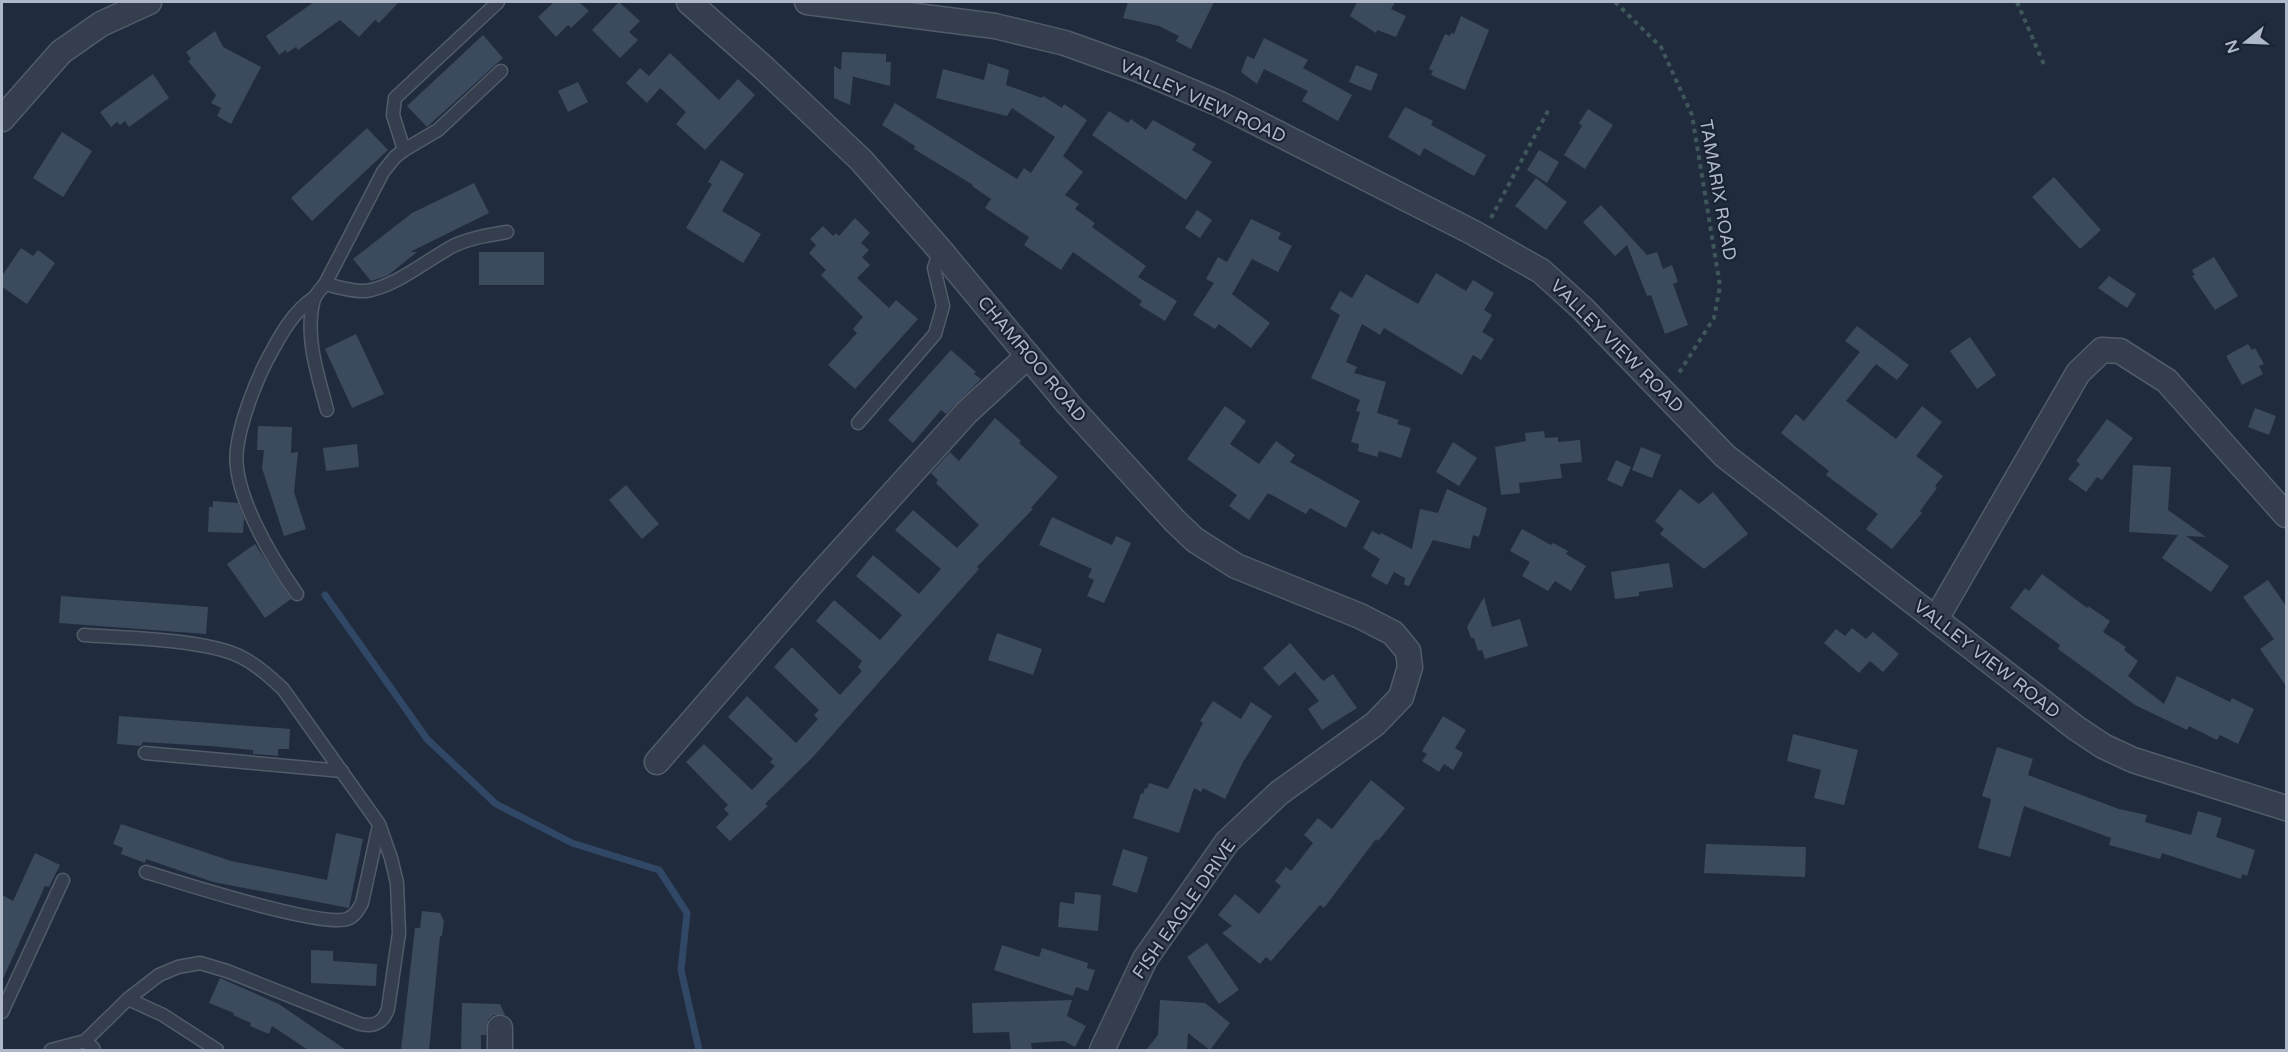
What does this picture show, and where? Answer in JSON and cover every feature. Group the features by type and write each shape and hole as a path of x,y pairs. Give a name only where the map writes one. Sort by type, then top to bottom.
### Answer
{"street":[{"path":"2,119 61,52 101,24 149,2"},
{"name":"CHAMROO ROAD","path":"689,2 765,69 861,160 1107,447 1195,540 1236,566 1360,616 1393,633 1403,642 1410,660"},
{"name":"VALLEY VIEW ROAD","path":"807,2 878,12 931,9 1065,44 1140,70 1220,104 1480,237 1541,271 1583,309 1725,456 2076,728 2103,746 2133,760 2286,808"},
{"path":"1936,619 2078,373 2102,350 2120,351 2167,381 2286,515"},
{"path":"657,762 814,581 951,430 1028,356"},
{"name":"FISH EAGLE DRIVE","path":"1102,1050 1145,959 1227,842 1279,793 1375,724 1401,697 1408,679 1410,660"}],"lane":[{"path":"404,150 393,115 395,98 498,2"},
{"path":"297,594 273,559 253,518 240,480 237,448 262,370 276,342 302,305 315,297 325,284 383,172 404,150 438,130 501,71"},
{"path":"325,284 358,291 378,288 455,245 474,238 507,232"},
{"path":"858,423 935,334 943,306 934,268 940,250"},
{"path":"315,297 311,325 312,353 327,410"},
{"path":"51,1050 85,1041 128,999 159,975 178,967 200,963 227,971 360,1024 369,1026 378,1024 385,1018 388,1009 399,933 397,883 379,824 283,689 262,670 241,656 219,649 84,635"},
{"path":"145,753 342,771"},
{"path":"146,872 228,896 311,916 339,920 348,918 357,912 362,903 379,824"},
{"path":"2,1012 63,880"},
{"path":"128,999 164,1015 217,1050"},
{"path":"85,1041 94,1050"}],"path":[{"name":"TAMARIX ROAD","path":"1615,2 1660,47 1692,115 1720,286 1714,318 1666,394"},
{"path":"2017,2 2045,67"},
{"path":"1480,237 1549,109"}],"building":[{"path":"314,2 399,2 379,23 375,20 359,37 340,20 298,50 296,47 279,55 266,36"},
{"path":"554,2 579,2 589,11 571,28 568,25 556,37 538,17"},
{"path":"619,2 640,21 629,32 638,40 620,58 592,30"},
{"path":"1128,2 1214,2 1191,49 1176,41 1179,36 1159,26 1123,18"},
{"path":"1357,2 1395,2 1391,9 1406,16 1396,37 1377,30 1376,33 1350,16"},
{"path":"1461,16 1489,30 1465,90 1431,75 1433,71 1429,69 1445,34 1450,36 1451,33 1454,34"},
{"path":"215,31 223,47 261,67 231,124 217,116 221,108 211,103 216,95 188,61 191,59 186,52"},
{"path":"483,35 503,58 427,127 407,106"},
{"path":"1264,38 1308,60 1303,68 1352,95 1338,121 1302,101 1308,91 1264,69 1257,84 1241,72 1247,56 1254,59"},
{"path":"842,52 886,54 886,62 891,62 890,86 851,76 853,77 850,105 834,98 834,66 841,70"},
{"path":"670,53 719,100 738,79 755,95 705,150 676,124 686,112 660,88 647,103 626,83 640,68 649,76"},
{"path":"988,63 1009,70 1006,85 1042,98 1043,96 1062,108 1064,104 1087,120 1063,156 1083,172 1065,195 1079,204 1075,209 1095,223 1092,227 1146,266 1138,277 1177,301 1165,321 1139,305 1142,301 1073,252 1061,270 1024,245 1029,237 985,208 991,199 973,185 914,149 915,146 882,125 895,103 1017,179 1024,168 1031,173 1055,137 1012,108 1007,116 936,98 943,69 984,80"},
{"path":"1356,65 1378,74 1371,91 1349,82"},
{"path":"153,74 169,98 129,127 125,121 120,125 117,122 111,127 100,112"},
{"path":"578,82 588,102 568,112 558,91"},
{"path":"1405,107 1433,121 1431,125 1486,155 1474,176 1424,148 1420,156 1388,137"},
{"path":"1588,109 1613,125 1585,169 1564,155 1582,126 1579,123"},
{"path":"1109,111 1128,123 1131,119 1146,130 1153,120 1196,144 1192,150 1212,162 1186,200 1092,135"},
{"path":"367,128 388,150 312,221 291,198"},
{"path":"62,132 92,151 63,197 33,178"},
{"path":"1539,150 1559,162 1547,183 1527,170"},
{"path":"721,160 744,174 722,211 761,234 743,263 686,228 712,184 708,182"},
{"path":"2054,177 2101,230 2080,249 2032,197"},
{"path":"1536,178 1567,202 1546,230 1515,206"},
{"path":"474,183 489,213 410,252 417,252 387,276 371,281 353,259 412,213"},
{"path":"1601,205 1647,255 1657,252 1663,269 1672,265 1678,282 1673,284 1688,325 1665,334 1651,295 1647,296 1627,245 1615,256 1583,222"},
{"path":"1197,210 1212,220 1200,238 1185,228"},
{"path":"855,218 870,233 861,243 869,250 862,257 870,265 857,278 889,308 896,300 918,319 855,389 828,365 857,333 853,329 863,317 821,275 826,270 809,253 816,245 810,239 823,226 833,236 836,233 839,236"},
{"path":"1251,219 1281,233 1278,239 1292,246 1278,272 1252,259 1232,294 1270,323 1251,348 1219,324 1215,329 1193,315 1214,283 1206,279 1218,257 1227,262"},
{"path":"21,248 33,256 38,250 55,263 27,304 2,287 2,276"},
{"path":"479,252 544,252 544,285 479,285"},
{"path":"2214,257 2238,296 2215,310 2192,276 2195,275 2192,270"},
{"path":"1436,273 1466,291 1473,280 1494,293 1484,310 1492,315 1482,332 1494,339 1481,360 1473,355 1462,375 1384,328 1380,335 1362,324 1346,362 1357,367 1354,373 1386,382 1377,413 1399,420 1397,424 1411,428 1401,458 1379,451 1377,457 1358,451 1359,444 1351,442 1360,412 1356,411 1360,400 1311,378 1340,315 1330,309 1340,291 1352,298 1366,274 1418,304"},
{"path":"2109,276 2136,294 2127,308 2098,288"},
{"path":"1857,326 1909,365 1897,380 1876,364 1846,401 1896,439 1922,406 1942,422 1916,456 1943,476 1920,511 1922,513 1892,549 1866,529 1878,514 1826,475 1829,471 1781,433 1796,414 1804,421 1860,352 1845,341"},
{"path":"356,334 384,394 352,408 325,349"},
{"path":"1970,337 1996,375 1977,389 1950,351"},
{"path":"2248,344 2252,350 2255,348 2264,364 2259,366 2263,374 2242,385 2226,356"},
{"path":"951,350 981,379 946,414 941,410 913,443 888,420"},
{"path":"1225,406 1246,421 1230,444 1259,464 1276,441 1295,455 1290,462 1360,501 1346,528 1310,508 1306,514 1268,493 1249,520 1229,506 1237,495 1187,459"},
{"path":"2255,408 2276,416 2269,435 2248,427"},
{"path":"995,418 1021,441 1019,443 1058,477 1031,508 1033,509 977,567 979,569 812,758 765,804 768,806 730,841 716,827 729,814 724,809 728,805 686,762 704,744 752,790 775,766 770,762 773,759 728,717 747,696 796,743 818,719 814,715 819,710 774,667 792,647 840,695 862,671 858,667 862,661 816,621 834,600 880,640 902,615 856,576 873,555 919,594 941,569 895,530 913,510 957,548 979,525 936,483 938,480 931,473 950,452 959,461"},
{"path":"2107,419 2133,438 2102,480 2097,477 2086,492 2068,479 2080,464 2076,461"},
{"path":"258,426 292,427 291,453 298,452 294,492 306,529 284,536 262,468 264,450 257,450"},
{"path":"1544,431 1545,438 1558,437 1558,442 1580,440 1582,462 1560,464 1562,478 1519,483 1520,493 1501,495 1495,447 1526,441 1525,433"},
{"path":"1453,442 1477,458 1459,486 1436,472"},
{"path":"357,444 359,467 326,471 323,448"},
{"path":"1641,447 1661,455 1652,478 1632,470"},
{"path":"1616,460 1631,467 1622,487 1607,480"},
{"path":"2133,465 2171,467 2168,510 2206,537 2186,536 2229,566 2211,592 2162,558 2178,535 2129,532"},
{"path":"626,485 659,524 642,539 609,500"},
{"path":"1447,489 1487,508 1479,537 1473,535 1470,549 1433,540 1409,586 1404,585 1405,578 1394,572 1387,585 1371,576 1380,559 1363,548 1372,531 1380,535 1381,533 1412,549 1420,509 1438,513"},
{"path":"1680,489 1699,504 1713,492 1748,534 1704,569 1660,534 1664,529 1655,521"},
{"path":"213,501 238,503 244,518 243,533 208,532 209,507 213,507"},
{"path":"1052,517 1112,545 1116,536 1131,543 1104,603 1087,596 1094,580 1088,577 1092,569 1039,545"},
{"path":"1522,529 1551,545 1553,543 1568,551 1566,554 1586,566 1571,591 1555,581 1548,591 1522,576 1530,562 1510,551"},
{"path":"255,544 291,599 265,618 227,564"},
{"path":"1669,563 1673,587 1639,592 1639,596 1615,599 1611,572"},
{"path":"2042,574 2087,608 2088,606 2110,621 2103,632 2126,647 2124,650 2138,661 2128,676 2164,704 2177,676 2230,702 2232,698 2254,709 2238,744 2220,735 2217,740 2189,726 2187,730 2135,705 2058,649 2060,645 2010,608 2025,588 2029,591"},
{"path":"2268,580 2286,606 2286,686 2260,649 2274,639 2243,597"},
{"path":"61,596 208,607 206,634 59,623"},
{"path":"1484,597 1492,627 1520,619 1528,646 1485,659 1482,650 1478,651 1467,627"},
{"path":"1852,628 1866,639 1873,632 1899,654 1883,672 1870,661 1859,673 1824,643 1836,629 1845,636"},
{"path":"997,633 1042,649 1033,675 988,660"},
{"path":"1290,643 1323,681 1333,674 1357,708 1322,730 1308,709 1319,701 1295,672 1279,686 1263,668"},
{"path":"1213,701 1241,719 1251,702 1272,716 1243,762 1225,799 1203,788 1201,792 1194,788 1179,833 1133,818 1141,793 1143,794 1145,788 1147,789 1149,783 1168,789 1203,723 1200,721"},
{"path":"119,716 290,729 289,749 278,749 278,756 253,754 253,750 210,746 143,742 141,746 117,744"},
{"path":"1443,716 1466,730 1455,748 1463,753 1453,770 1444,764 1439,772 1422,761 1427,754 1422,751"},
{"path":"1793,734 1858,750 1844,805 1814,798 1821,770 1787,761"},
{"path":"1997,747 2033,759 2028,775 2119,809 2147,815 2145,822 2191,835 2198,811 2222,818 2216,837 2255,850 2247,876 2242,874 2241,879 2162,853 2160,859 2109,845 2111,838 2024,806 2010,857 1978,848 1991,799 1982,796"},
{"path":"1371,780 1405,808 1378,841 1376,839 1324,908 1320,905 1271,961 1266,957 1260,964 1222,933 1232,926 1218,915 1235,894 1259,914 1281,886 1275,881 1286,867 1291,871 1313,843 1304,835 1318,818 1332,829"},
{"path":"121,824 231,861 327,880 336,833 363,839 349,908 213,882 146,859 145,863 121,854 123,848 113,844"},
{"path":"1706,844 1806,847 1805,877 1704,873"},
{"path":"1123,849 1148,857 1137,893 1112,885"},
{"path":"35,853 60,865 49,887 45,886 2,981 2,895 13,901"},
{"path":"1075,892 1101,895 1098,931 1058,927 1060,902 1074,904"},
{"path":"422,911 440,913 444,921 442,936 440,936 429,1050 401,1050 415,928 420,928"},
{"path":"1207,943 1239,990 1219,1004 1187,957"},
{"path":"1002,945 1039,957 1042,948 1088,963 1087,968 1095,970 1088,991 1076,987 1073,996 994,970"},
{"path":"311,950 333,951 333,961 377,964 376,986 311,983"},
{"path":"220,978 279,1004 346,1050 308,1050 272,1026 269,1034 250,1026 251,1023 233,1015 234,1013 209,1003"},
{"path":"1072,1000 1067,1016 1086,1026 1075,1047 1064,1041 1031,1043 1032,1050 1011,1050 1009,1032 973,1033 972,1003"},
{"path":"1160,1000 1205,1003 1230,1023 1210,1050 1188,1033 1187,1050 1146,1050 1158,1035"},
{"path":"462,1003 500,1004 505,1015 493,1015 488,1020 486,1035 481,1035 481,1050 461,1050"}],"waterway":[{"path":"325,595 427,739 496,804 572,843 659,870 687,913 681,970 699,1050"}]}
